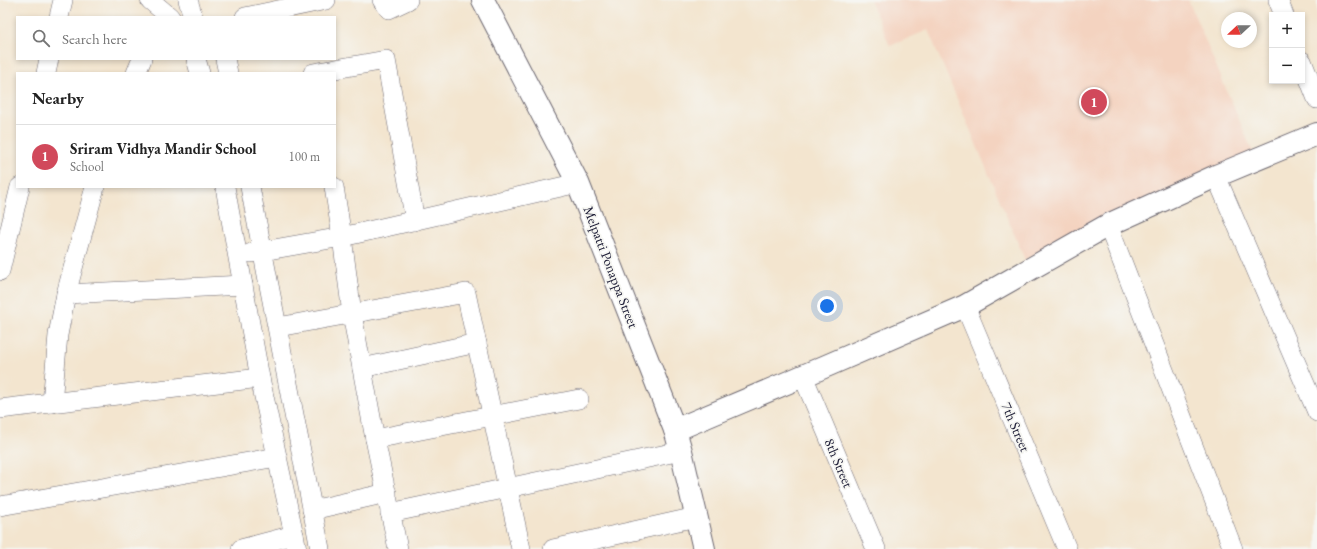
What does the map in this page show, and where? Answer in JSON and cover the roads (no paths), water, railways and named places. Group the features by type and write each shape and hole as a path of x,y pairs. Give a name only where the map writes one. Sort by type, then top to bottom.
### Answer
{"street":[{"path":"59,16 63,0"},
{"path":"188,0 193,16"},
{"path":"255,10 326,0"},
{"path":"382,0 389,9 408,0"},
{"name":"Melpatti Ponappa Street","path":"483,0 578,183 675,430 704,549"},
{"path":"1278,0 1283,12"},
{"path":"46,72 49,60"},
{"path":"136,72 142,60"},
{"path":"196,60 200,72"},
{"path":"225,60 228,72"},
{"path":"319,72 386,60 415,221"},
{"path":"1305,69 1317,99"},
{"path":"675,430 965,306 1108,225 1216,176 1317,134"},
{"path":"1216,176 1317,412"},
{"path":"238,255 342,238 578,183"},
{"path":"0,271 20,188"},
{"path":"52,403 58,334 66,294 95,188"},
{"path":"225,188 260,378 295,542 241,549"},
{"path":"250,188 320,549"},
{"path":"334,188 352,314 375,439 398,549"},
{"path":"1108,225 1233,549"},
{"path":"66,294 243,285"},
{"path":"278,327 466,293 520,549"},
{"name":"7th Street","path":"965,306 1067,549"},
{"path":"362,368 477,343"},
{"name":"8th Street","path":"803,376 876,549"},
{"path":"0,409 260,378"},
{"path":"375,439 579,399"},
{"path":"390,513 681,451"},
{"path":"0,506 277,457"},
{"path":"312,510 386,493"},
{"path":"553,549 696,517"}],"place":[{"name":"Sriram Vidhya Mandir School","path":"1094,102"}]}
